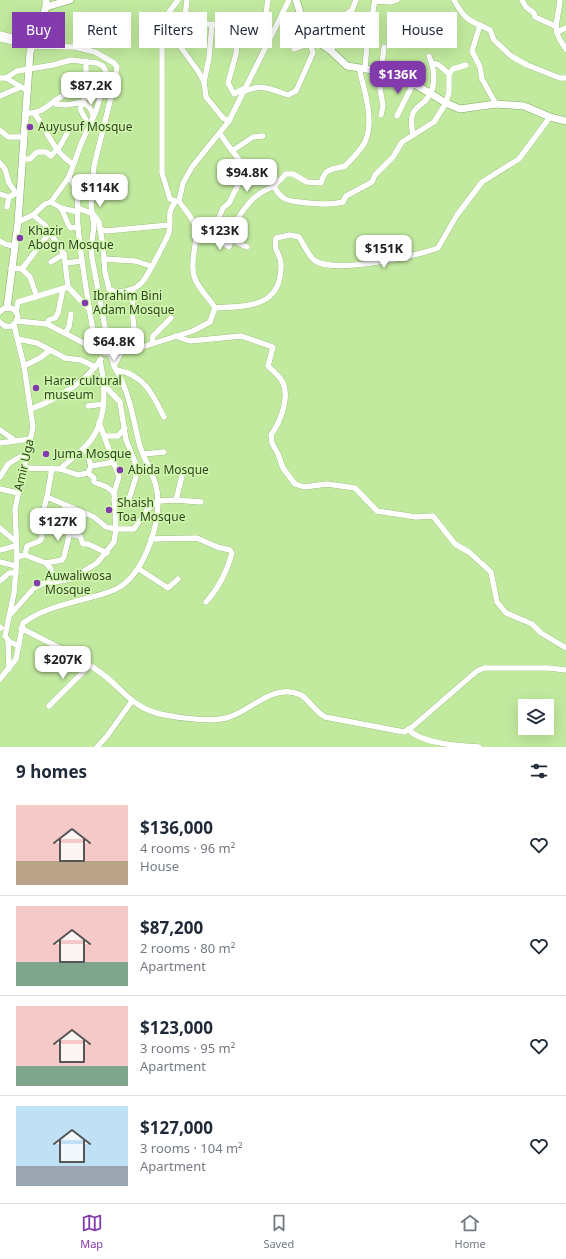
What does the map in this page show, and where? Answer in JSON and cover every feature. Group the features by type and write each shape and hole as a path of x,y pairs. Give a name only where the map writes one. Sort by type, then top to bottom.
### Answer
{"main road":[{"path":"46,4 70,0"},
{"path":"296,0 300,12"},
{"path":"7,308 13,246 18,222 28,91 28,68 31,48"},
{"path":"328,48 347,66 398,74 414,82 446,103 460,109 496,104 527,107 550,117 566,121"}],"street":[{"path":"169,12 178,0"},
{"path":"187,0 185,17 189,21 215,25"},
{"path":"266,12 268,0"},
{"path":"272,32 290,0"},
{"path":"331,50 343,18 346,12 352,10 356,0"},
{"path":"196,230 212,234 228,247 232,238 235,224 245,208 258,194 274,186 286,174 293,174 306,182 321,182 326,171 332,168 345,166 365,143 369,128 362,69 375,1 391,2 397,0"},
{"path":"454,0 461,13 469,22 490,30 494,40 511,56 526,65 560,78 566,78"},
{"path":"522,0 526,7 534,13 535,17 556,29 566,28"},
{"path":"560,0 556,29 559,40 566,49"},
{"path":"212,24 209,58 204,82 206,97 223,118 229,121"},
{"path":"480,25 472,51 480,67 482,79 496,104"},
{"path":"0,34 4,39"},
{"path":"65,46 75,47 95,52 114,63 117,67 116,78 94,166 91,206 100,229 105,272 110,289 114,292 133,289 144,282 169,232 170,209 177,201 183,183 189,172 229,121 264,48"},
{"path":"381,115 383,106 379,71 384,47"},
{"path":"162,48 162,173 167,194 170,199 177,201 194,222 196,230 193,274 197,285 208,297 215,308"},
{"path":"182,48 204,82"},
{"path":"236,48 228,83 234,94 253,87 261,86 288,95 296,91 313,53 312,48"},
{"path":"412,135 411,124 413,113 431,94 435,78 429,56"},
{"path":"3,78 28,68 53,65 71,60 97,63 103,66 107,74 96,111 93,115 69,177 51,202 45,204 33,215 18,222"},
{"path":"86,61 86,82 102,91"},
{"path":"432,63 439,65 449,74"},
{"path":"220,134 232,151 250,169 271,181 282,196 292,202 325,206 343,202 346,196 372,182 375,175 393,157 402,142 434,122 446,103 449,92 449,74 453,69 466,65"},
{"path":"26,113 35,114 64,95 64,92 73,83 85,74"},
{"path":"3,78 28,91"},
{"path":"397,116 414,82"},
{"path":"0,96 21,87"},
{"path":"86,120 80,109 87,93 96,88"},
{"path":"55,100 56,104 61,106 83,102"},
{"path":"83,102 90,108 93,115"},
{"path":"35,114 57,149 73,164"},
{"path":"215,308 256,305 272,294 280,280 282,262 275,247 276,238 290,235 299,237 314,260 325,264 341,266 403,258 438,248 457,215 482,182 518,159 550,117"},
{"path":"0,130 12,138 24,137"},
{"path":"22,159 30,159 37,152 46,152 51,156 60,146 69,130"},
{"path":"232,151 253,137 263,136"},
{"path":"0,163 6,169 9,183 16,193 9,197 0,194"},
{"path":"212,234 223,208 229,203 241,179 250,169"},
{"path":"0,679 16,659 23,623 42,612 109,592 120,587 139,569 151,539 157,502 156,486 143,454 127,389 116,368 105,353 91,321 78,227 76,189 69,177"},
{"path":"8,207 9,197"},
{"path":"51,202 61,208 94,214"},
{"path":"61,208 69,226 71,228 78,227"},
{"path":"31,409 57,398 95,366 105,353 92,258 94,214"},
{"path":"33,215 45,225 50,232 64,254 66,263 65,288 58,313 55,318 49,320 47,324"},
{"path":"100,229 106,230 169,225"},
{"path":"22,269 50,232"},
{"path":"232,238 235,242 247,247"},
{"path":"0,241 13,246"},
{"path":"51,262 64,254"},
{"path":"104,259 135,261 151,266"},
{"path":"66,263 82,261"},
{"path":"11,268 22,269 30,277 37,297"},
{"path":"65,288 90,310"},
{"path":"0,312 7,308 16,312 18,302 65,288"},
{"path":"133,289 132,312 134,334 139,348"},
{"path":"0,322 4,326 15,323 47,324 105,353 139,348 193,331 210,322 215,308"},
{"name":"Amir Uga","path":"9,669 8,641 2,629 10,614 16,573 17,557 14,509 25,468 33,427 24,366 15,323 16,312"},
{"path":"65,333 69,327 71,314"},
{"path":"152,344 153,336 171,318"},
{"path":"175,336 190,341 241,336 273,347 268,366 281,378 285,391 283,408 277,427 271,435 272,443 287,476 295,484 304,486 327,484 355,488 376,511 416,517 433,516 455,544 469,552 491,572 497,602 506,613 532,624 541,633 566,648"},
{"path":"18,338 37,342 48,351 65,358 81,360 95,366"},
{"path":"37,342 44,339"},
{"path":"24,366 40,358 48,351"},
{"path":"116,368 122,351"},
{"path":"60,469 85,447 94,435 99,422 104,404 104,385 100,360"},
{"path":"116,368 136,377 152,391 164,416"},
{"path":"104,385 118,398 129,449 135,462 136,476 129,499 126,501 114,500"},
{"path":"88,406 104,404"},
{"path":"10,614 34,588 51,582 71,579 80,574 97,563 107,553 114,542 116,529 114,493 120,477 106,436 99,422"},
{"path":"106,436 118,436 125,428"},
{"path":"0,430 13,439"},
{"path":"0,443 30,440"},
{"path":"85,447 92,466 88,473"},
{"path":"0,477 8,464 28,452"},
{"path":"143,454 164,452"},
{"path":"92,466 115,462"},
{"path":"25,468 60,469 73,474 88,473 94,478 94,482 106,486 114,493"},
{"path":"25,556 27,546 40,541 42,537 41,520 52,468"},
{"path":"176,500 184,468"},
{"path":"0,489 18,493"},
{"path":"47,497 94,518 106,527 116,529 134,529 147,510 157,502 176,500 201,502"},
{"path":"17,557 25,556 46,563 62,560 70,534 69,520 65,514 65,505"},
{"path":"0,528 15,544 0,550"},
{"path":"70,534 80,536 83,544 91,545 107,553"},
{"path":"151,539 197,538 230,550 232,553 229,563 217,590 206,602"},
{"path":"0,562 16,566"},
{"path":"46,563 51,569 51,582"},
{"path":"139,569 168,588 178,579"},
{"path":"0,581 9,573 16,573"},
{"path":"21,628 71,654 105,677 132,701 149,711 164,715 205,719 226,718 271,694 283,692 302,695 317,712 325,717 404,732 477,670 484,668 549,668 566,670"},
{"path":"8,641 19,646"},
{"path":"49,706 88,666"},
{"path":"97,747 107,736 132,701"},
{"path":"408,729 414,735 432,741 480,747"}],"place":[{"name":"Auyusuf Mosque","path":"30,127"},
{"name":"Khazir Abogn Mosque","path":"20,238"},
{"name":"Ibrahim Bini Adam Mosque","path":"85,303"},
{"name":"Harar cultural museum","path":"36,388"},
{"name":"Juma Mosque","path":"46,454"},
{"name":"Abida Mosque","path":"120,470"},
{"name":"Shaish Toa Mosque","path":"109,510"},
{"name":"Auwaliwosa Mosque","path":"37,583"}]}
